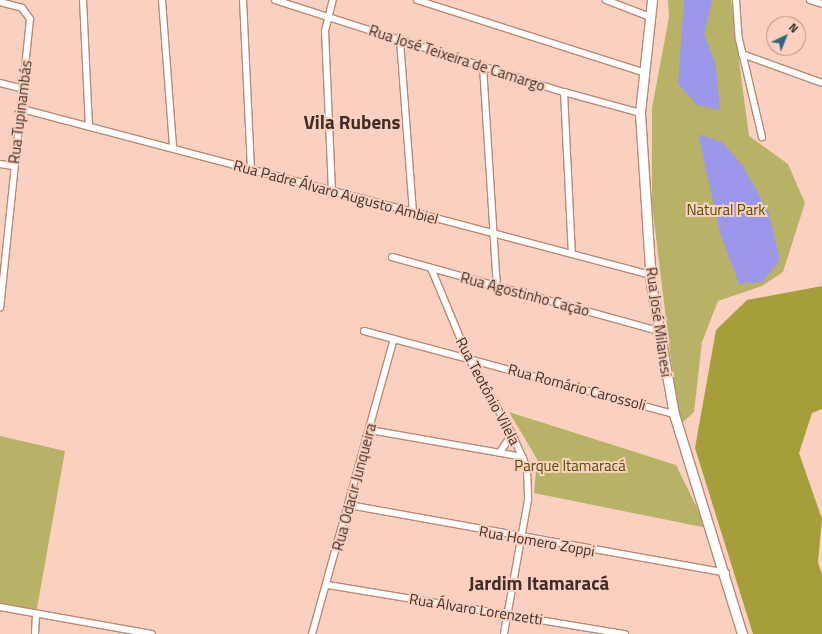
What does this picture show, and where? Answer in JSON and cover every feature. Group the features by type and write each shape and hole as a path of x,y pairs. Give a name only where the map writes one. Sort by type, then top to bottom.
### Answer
{"street":[{"path":"83,0 89,126"},
{"path":"162,0 173,148"},
{"path":"243,0 251,169"},
{"name":"Rua José Teixeira de Camargo","path":"275,0 564,92 640,113"},
{"path":"332,191 326,17 333,0"},
{"path":"417,0 643,72"},
{"path":"606,0 650,17"},
{"name":"Rua José Milanesi","path":"652,0 643,72 640,113 651,276 674,414 726,573 742,634"},
{"path":"736,0 742,54 762,136"},
{"path":"810,0 822,4"},
{"name":"Rua Tupinambás","path":"0,2 28,12 30,19 22,108 3,248 0,307"},
{"path":"400,40 412,213"},
{"path":"742,54 822,83"},
{"path":"483,66 497,286"},
{"path":"0,83 24,89"},
{"path":"564,92 572,254"},
{"name":"Rua Padre Álvaro Augusto Ambiel","path":"22,108 332,191 493,236 572,254 651,276"},
{"path":"0,164 13,166"},
{"name":"Rua Agostinho Cação","path":"392,257 659,331"},
{"name":"Rua Teotônio Vilela","path":"431,268 468,357 523,456 528,479 522,539 504,634"},
{"name":"Rua Romário Carossoli","path":"364,331 468,357 674,414"},
{"name":"Rua Odacir Junqueira","path":"312,634 328,585 394,339"},
{"path":"370,430 523,456"},
{"path":"500,452 512,434"},
{"name":"Rua Homero Zoppi","path":"349,505 522,539 726,573"},
{"name":"Rua Álvaro Lorenzetti","path":"328,585 625,634"},
{"path":"0,607 124,632 152,634"},
{"path":"35,634 36,614"}],"green space":[{"name":"Natural Park","path":"668,0 731,0 749,136 788,164 805,203 783,272 762,286 718,301 702,342 694,412 679,426 652,204 652,108 669,17"},
{"name":"Parque Itamaracá","path":"509,412 676,465 707,528 534,493 537,459"},
{"path":"0,436 65,451 36,614 0,608"}],"shaded area":[{"path":"684,0 712,0 704,34 716,66 720,110 697,105 678,84"},
{"path":"698,134 722,142 743,166 769,213 780,260 762,282 739,284 720,233"},
{"path":"822,286 822,409 812,413 799,453 822,519 818,562 822,575 822,634 753,634 695,448 716,330 747,300"}],"district":[{"name":"Vila Rubens","path":"352,122"},
{"name":"Jardim Itamaracá","path":"539,583"}]}
